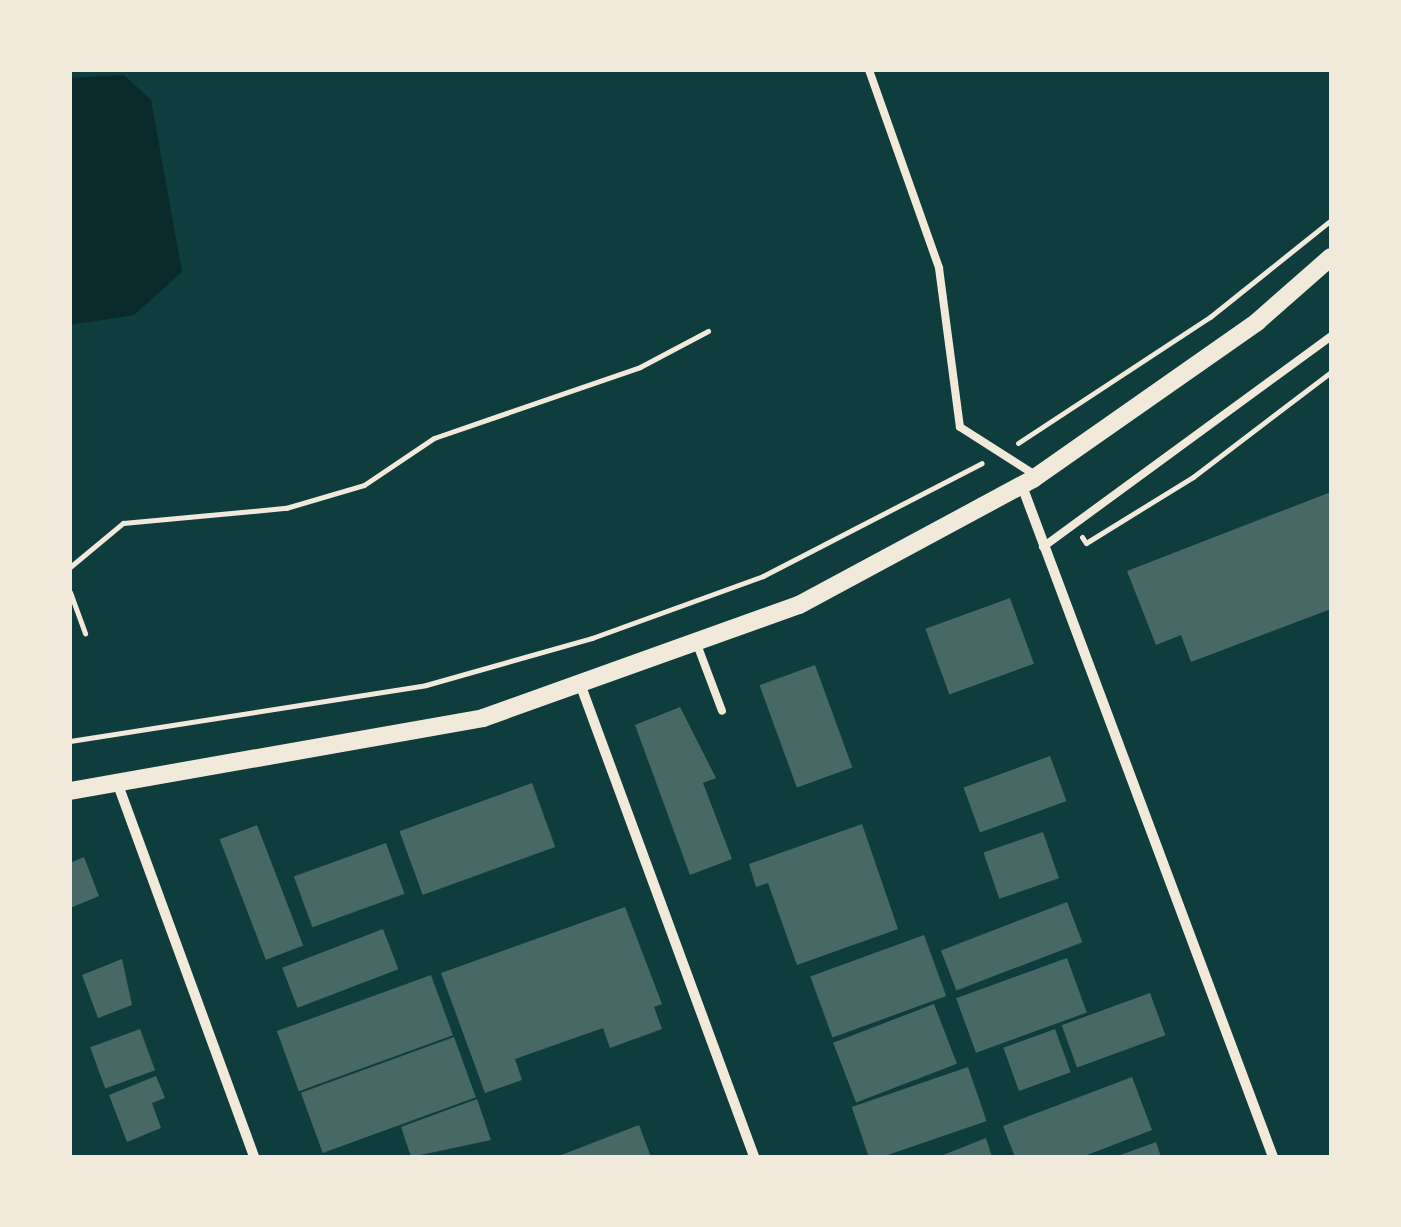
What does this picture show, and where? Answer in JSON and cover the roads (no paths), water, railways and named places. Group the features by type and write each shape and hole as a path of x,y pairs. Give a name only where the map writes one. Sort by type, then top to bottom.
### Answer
{"street":[{"path":"70,792 427,730 582,689 698,647 887,563 1030,481 1257,322 1331,257"},
{"path":"1030,481 1043,547 1273,1157"},
{"path":"582,689 754,1157"},
{"path":"116,781 254,1157"}],"lane":[{"path":"868,70 939,268 958,421 1030,481"},
{"path":"1043,547 1331,336"},
{"path":"698,647 722,711"}],"water":[{"path":"124,75 151,100 182,272 134,315 70,325 70,78"}]}
